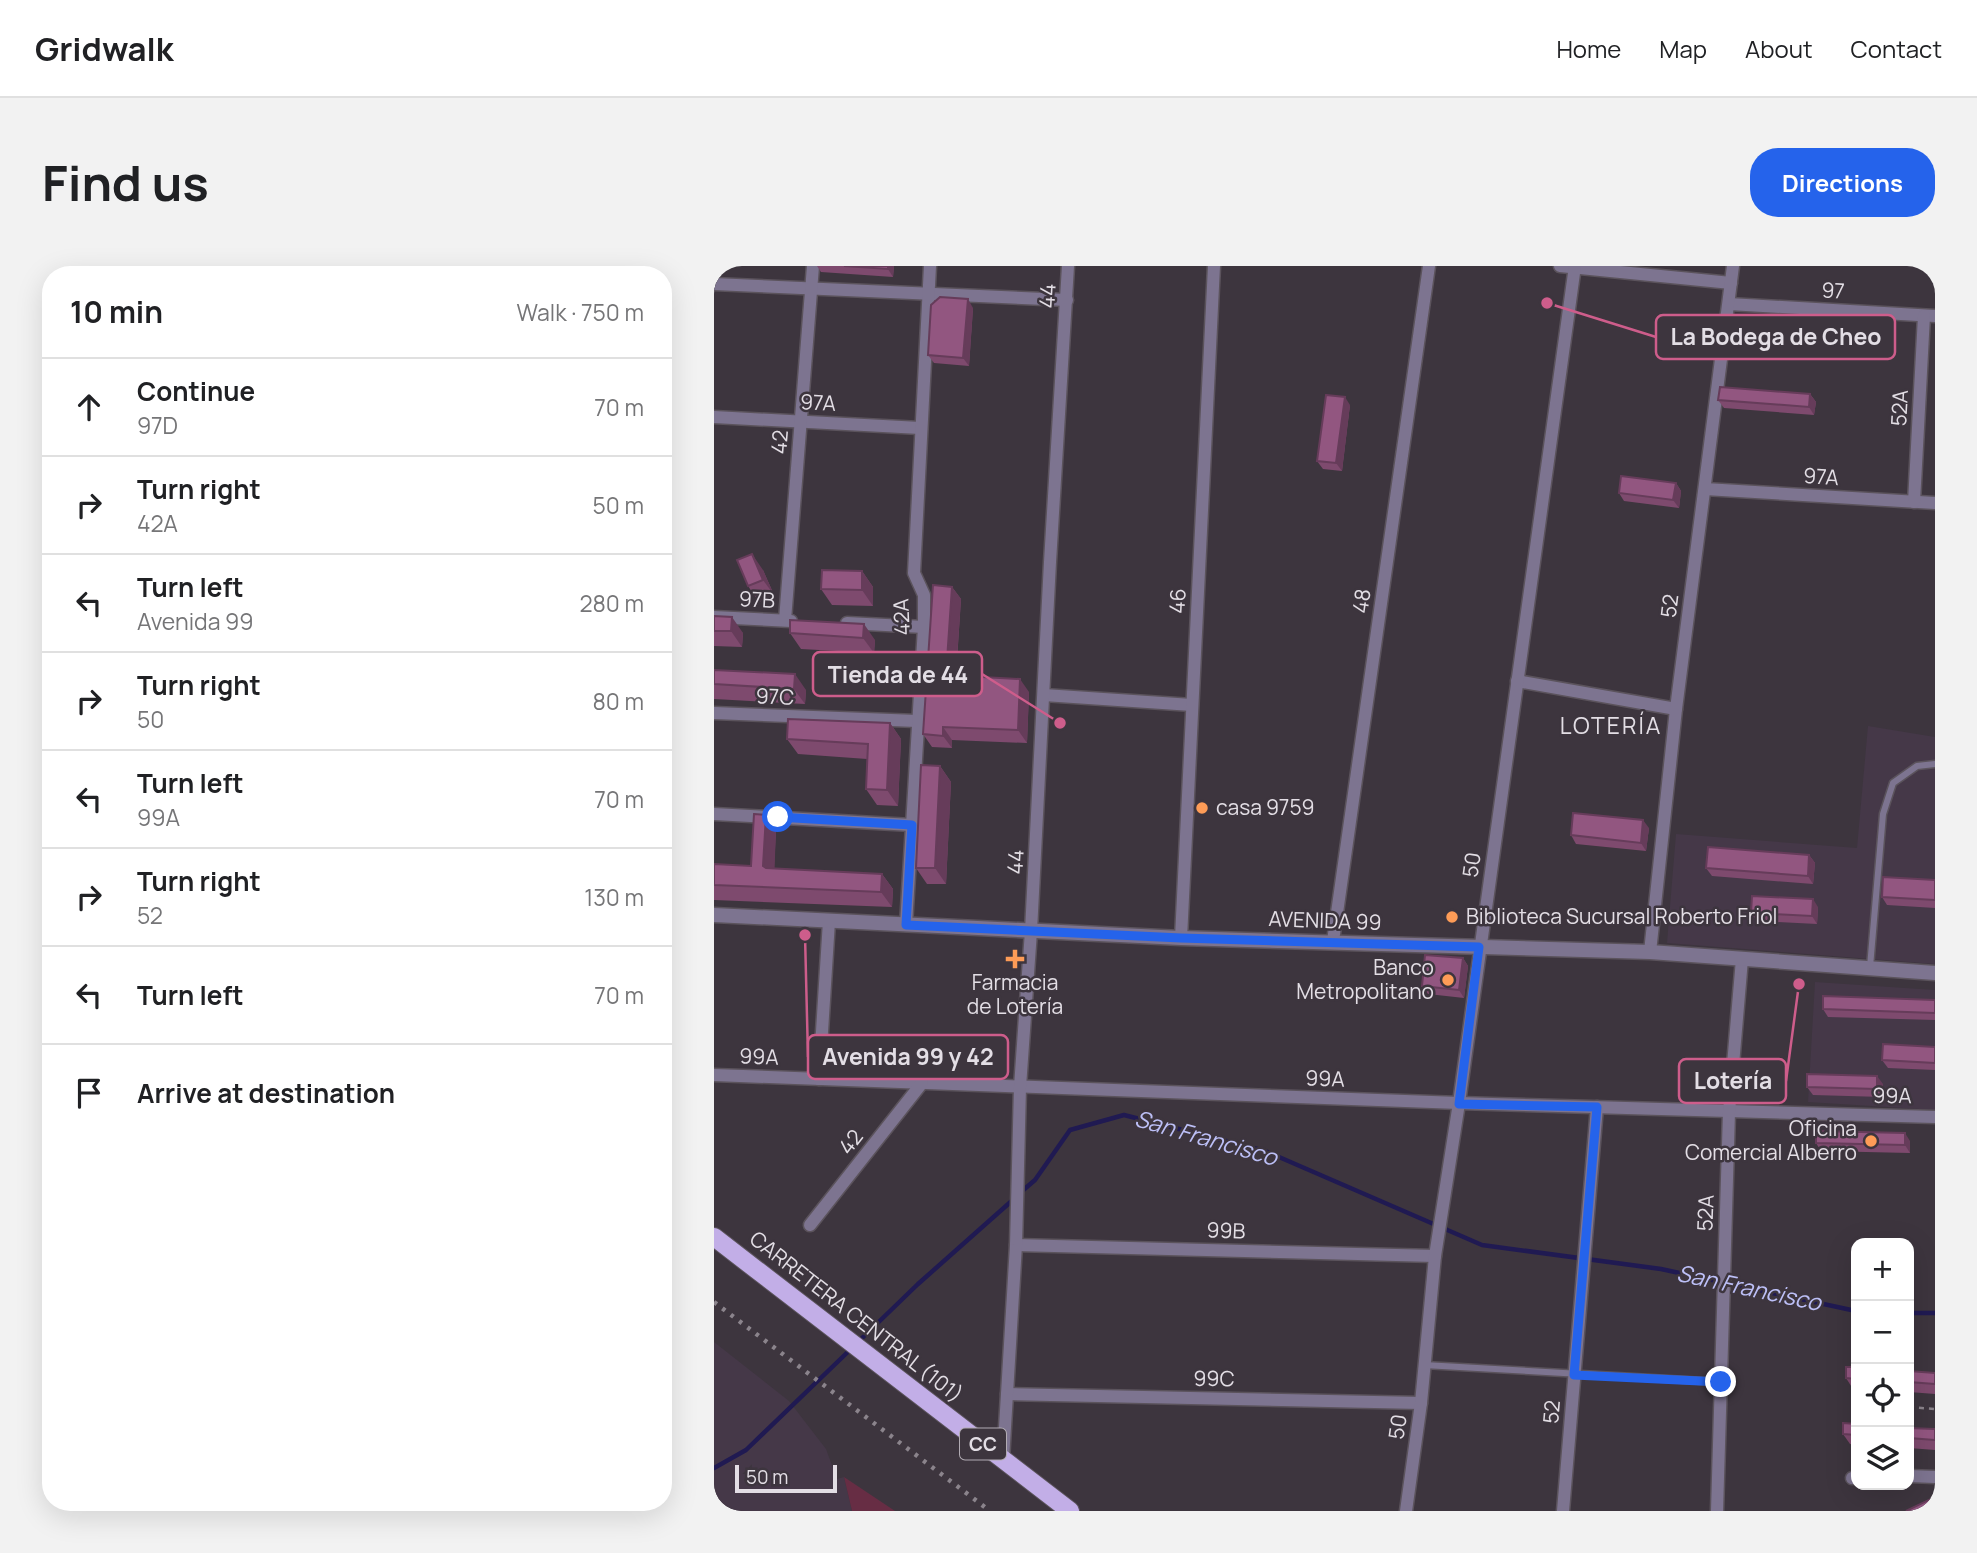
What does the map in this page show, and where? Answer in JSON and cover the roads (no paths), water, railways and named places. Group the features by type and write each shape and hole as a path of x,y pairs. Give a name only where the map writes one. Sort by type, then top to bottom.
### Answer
{"main road":[{"name":"CARRETERA CENTRAL (101)","path":"714,1237 1070,1511"}],"street":[{"name":"42","path":"785,620 813,266"},
{"name":"42A","path":"906,925 924,627 924,595 914,573 930,266"},
{"name":"44","path":"1003,1460 1016,1245 1020,1087 1068,266"},
{"name":"46","path":"1181,938 1214,266"},
{"name":"48","path":"1333,941 1429,266"},
{"path":"1560,266 1731,282"},
{"name":"52","path":"1650,952 1676,709 1733,266"},
{"name":"50","path":"1406,1511 1421,1403 1435,1256 1459,1104 1575,267"},
{"path":"714,284 1067,300"},
{"name":"97","path":"1729,304 1929,316"},
{"name":"52A","path":"1914,502 1929,316"},
{"name":"97A","path":"714,417 920,428"},
{"name":"97A","path":"1704,489 1935,503"},
{"name":"97B","path":"714,617 799,621"},
{"path":"827,622 924,627"},
{"path":"1517,681 1676,709"},
{"path":"1044,695 1192,705"},
{"name":"97C","path":"714,713 917,721"},
{"path":"714,814 912,825"},
{"name":"AVENIDA 99","path":"714,915 1181,938 1650,952 1935,973"},
{"path":"819,1079 829,921"},
{"name":"52A","path":"1717,1511 1728,1112 1742,959"},
{"name":"99A","path":"714,1075 1459,1104 1935,1117"},
{"name":"42","path":"810,1225 922,1083"},
{"name":"52","path":"1563,1511 1597,1107"},
{"name":"99B","path":"1016,1245 1435,1256"},
{"name":"99C","path":"1007,1394 1421,1403"},
{"path":"1914,1476 1935,1477"}],"lane":[{"path":"1870,968 1883,814 1893,783 1917,766 1935,764"},
{"path":"1424,1365 1721,1382"}],"waterway":[{"name":"San Francisco","path":"1021,1192 1035,1180 1070,1130 1124,1115 1265,1151 1482,1245 1661,1269 1851,1310"},
{"name":"San Francisco","path":"859,1341 918,1284 1015,1198"},
{"name":"San Francisco","path":"1914,1313 1935,1313"},
{"name":"San Francisco","path":"714,1468 746,1450 853,1347"}],"railway":[{"path":"714,1302 990,1511"}],"place":[{"name":"La Bodega de Cheo","path":"1547,303"},
{"name":"Tienda de 44","path":"1060,723"},
{"name":"casa 9759","path":"1202,808"},
{"name":"Biblioteca Sucursal Roberto Friol","path":"1452,917"},
{"name":"Avenida 99 y 42","path":"805,935"},
{"name":"Farmacia de Lotería","path":"1015,959"},
{"name":"Banco Metropolitano","path":"1448,980"},
{"name":"Lotería","path":"1799,984"},
{"name":"Oficina Comercial Alberro","path":"1871,1141"}],"district":[{"name":"LOTERÍA","path":"1611,726"}]}
